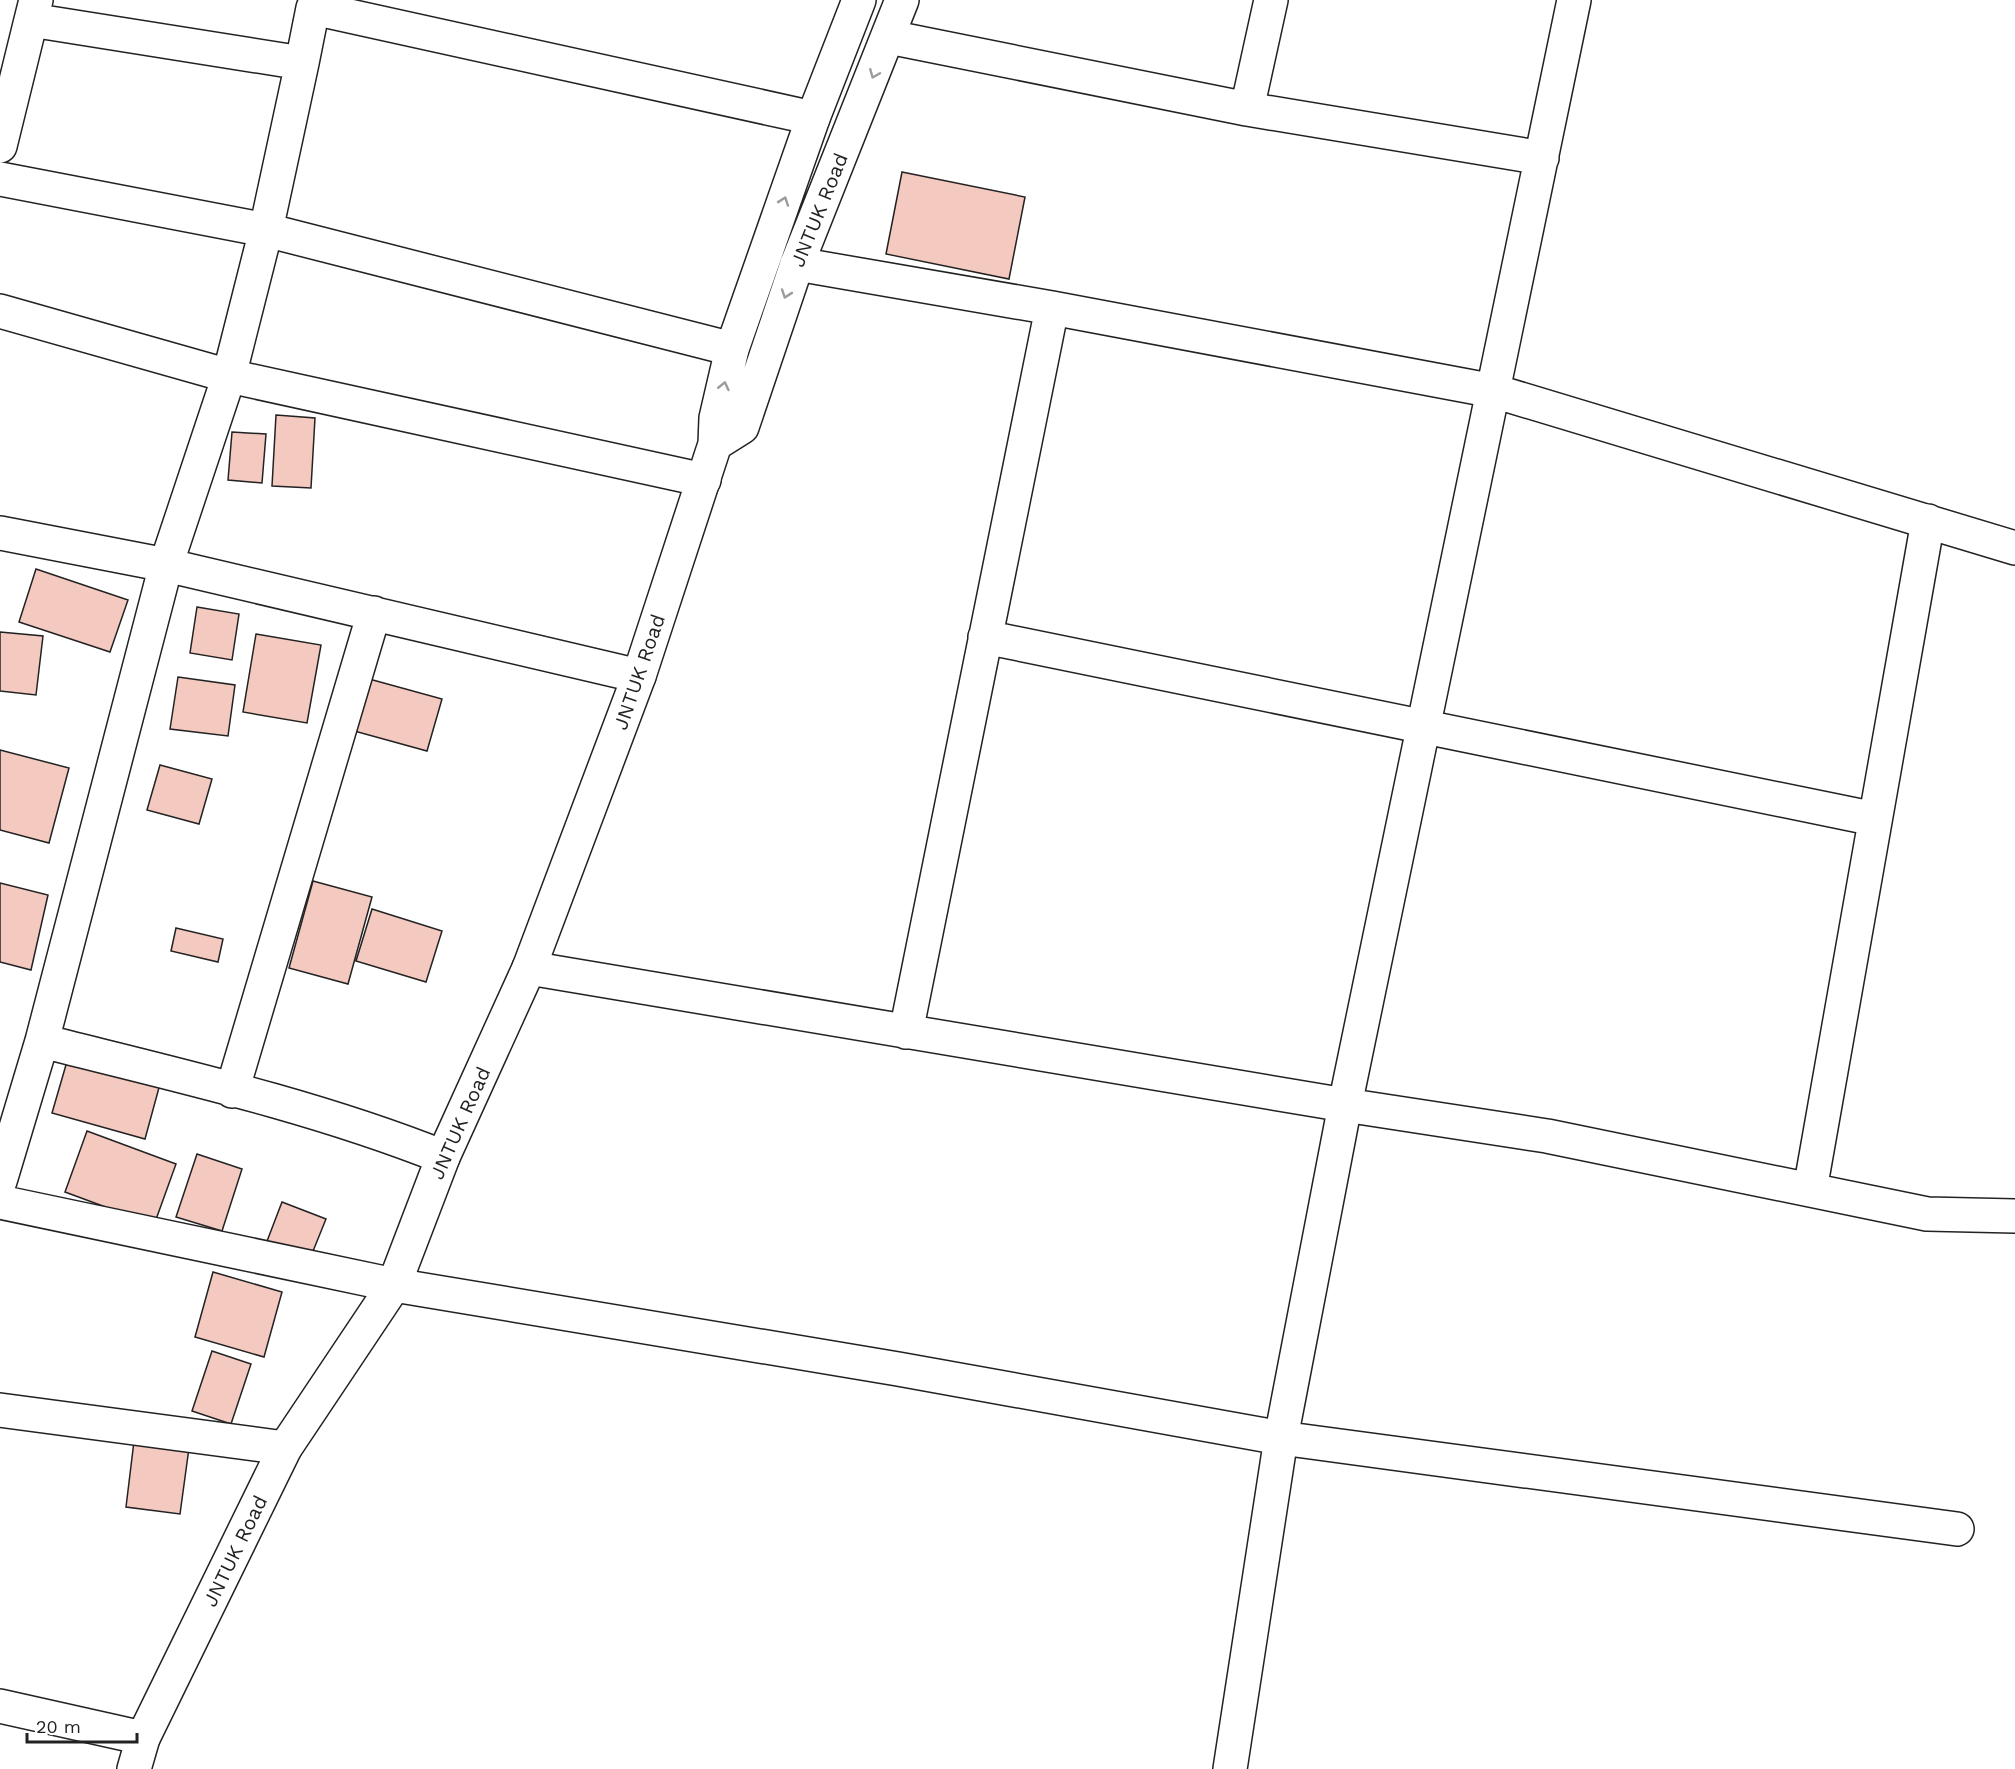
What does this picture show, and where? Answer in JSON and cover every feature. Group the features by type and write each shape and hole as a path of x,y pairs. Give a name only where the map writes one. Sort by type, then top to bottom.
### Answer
{"street":[{"name":"JNTUK Road","path":"134,1769 143,1738 285,1448 394,1285 443,1157 529,968 639,676 715,444 716,418 732,349 813,118 860,0"},
{"name":"JNTUK Road","path":"715,444 742,427 797,264 889,38 902,0"},
{"path":"1247,109 1271,0"},
{"path":"1230,1769 1281,1438 1345,1105 1574,0"},
{"path":"0,1181 42,1041 166,565 229,376 266,230 313,8 813,118"},
{"path":"0,147 34,10 302,63"},
{"path":"889,38 1247,109 1542,158"},
{"path":"0,179 266,230 732,349"},
{"path":"797,264 1052,308 1494,391 2015,548"},
{"path":"906,1032 1052,308"},
{"path":"0,311 229,376 704,480"},
{"path":"1810,1190 1928,521"},
{"path":"0,533 166,565 639,676"},
{"path":"232,1091 374,614"},
{"path":"985,637 1875,819"},
{"path":"529,968 1345,1105 1547,1136 1927,1214 2015,1216"},
{"path":"42,1041 380,1132 443,1157"},
{"path":"0,1202 394,1285 898,1369 1281,1438 1957,1529"},
{"path":"0,1410 285,1448"},
{"path":"0,1706 143,1738"}],"building":[{"path":"902,172 1025,197 1009,279 886,254"},
{"path":"276,415 315,418 311,488 272,486"},
{"path":"232,432 266,434 262,483 228,480"},
{"path":"36,569 128,600 110,652 19,622"},
{"path":"197,607 239,614 232,660 190,653"},
{"path":"0,632 43,636 36,695 0,691"},
{"path":"256,634 321,645 307,723 243,712"},
{"path":"178,677 235,685 228,736 170,729"},
{"path":"362,677 442,699 427,751 347,729"},
{"path":"0,750 69,768 49,843 0,830"},
{"path":"160,765 212,779 199,824 147,810"},
{"path":"313,881 372,897 348,984 289,968"},
{"path":"0,883 48,895 31,970 0,962"},
{"path":"372,909 442,931 426,982 356,961"},
{"path":"176,928 223,939 218,962 171,951"},
{"path":"68,1058 160,1084 145,1139 52,1113"},
{"path":"87,1131 176,1164 154,1225 65,1192"},
{"path":"197,1154 242,1169 222,1231 176,1217"},
{"path":"282,1202 326,1219 307,1266 264,1249"},
{"path":"213,1272 282,1292 264,1357 195,1337"},
{"path":"212,1351 251,1364 231,1424 192,1411"},
{"path":"134,1441 189,1448 180,1514 126,1507"}]}
